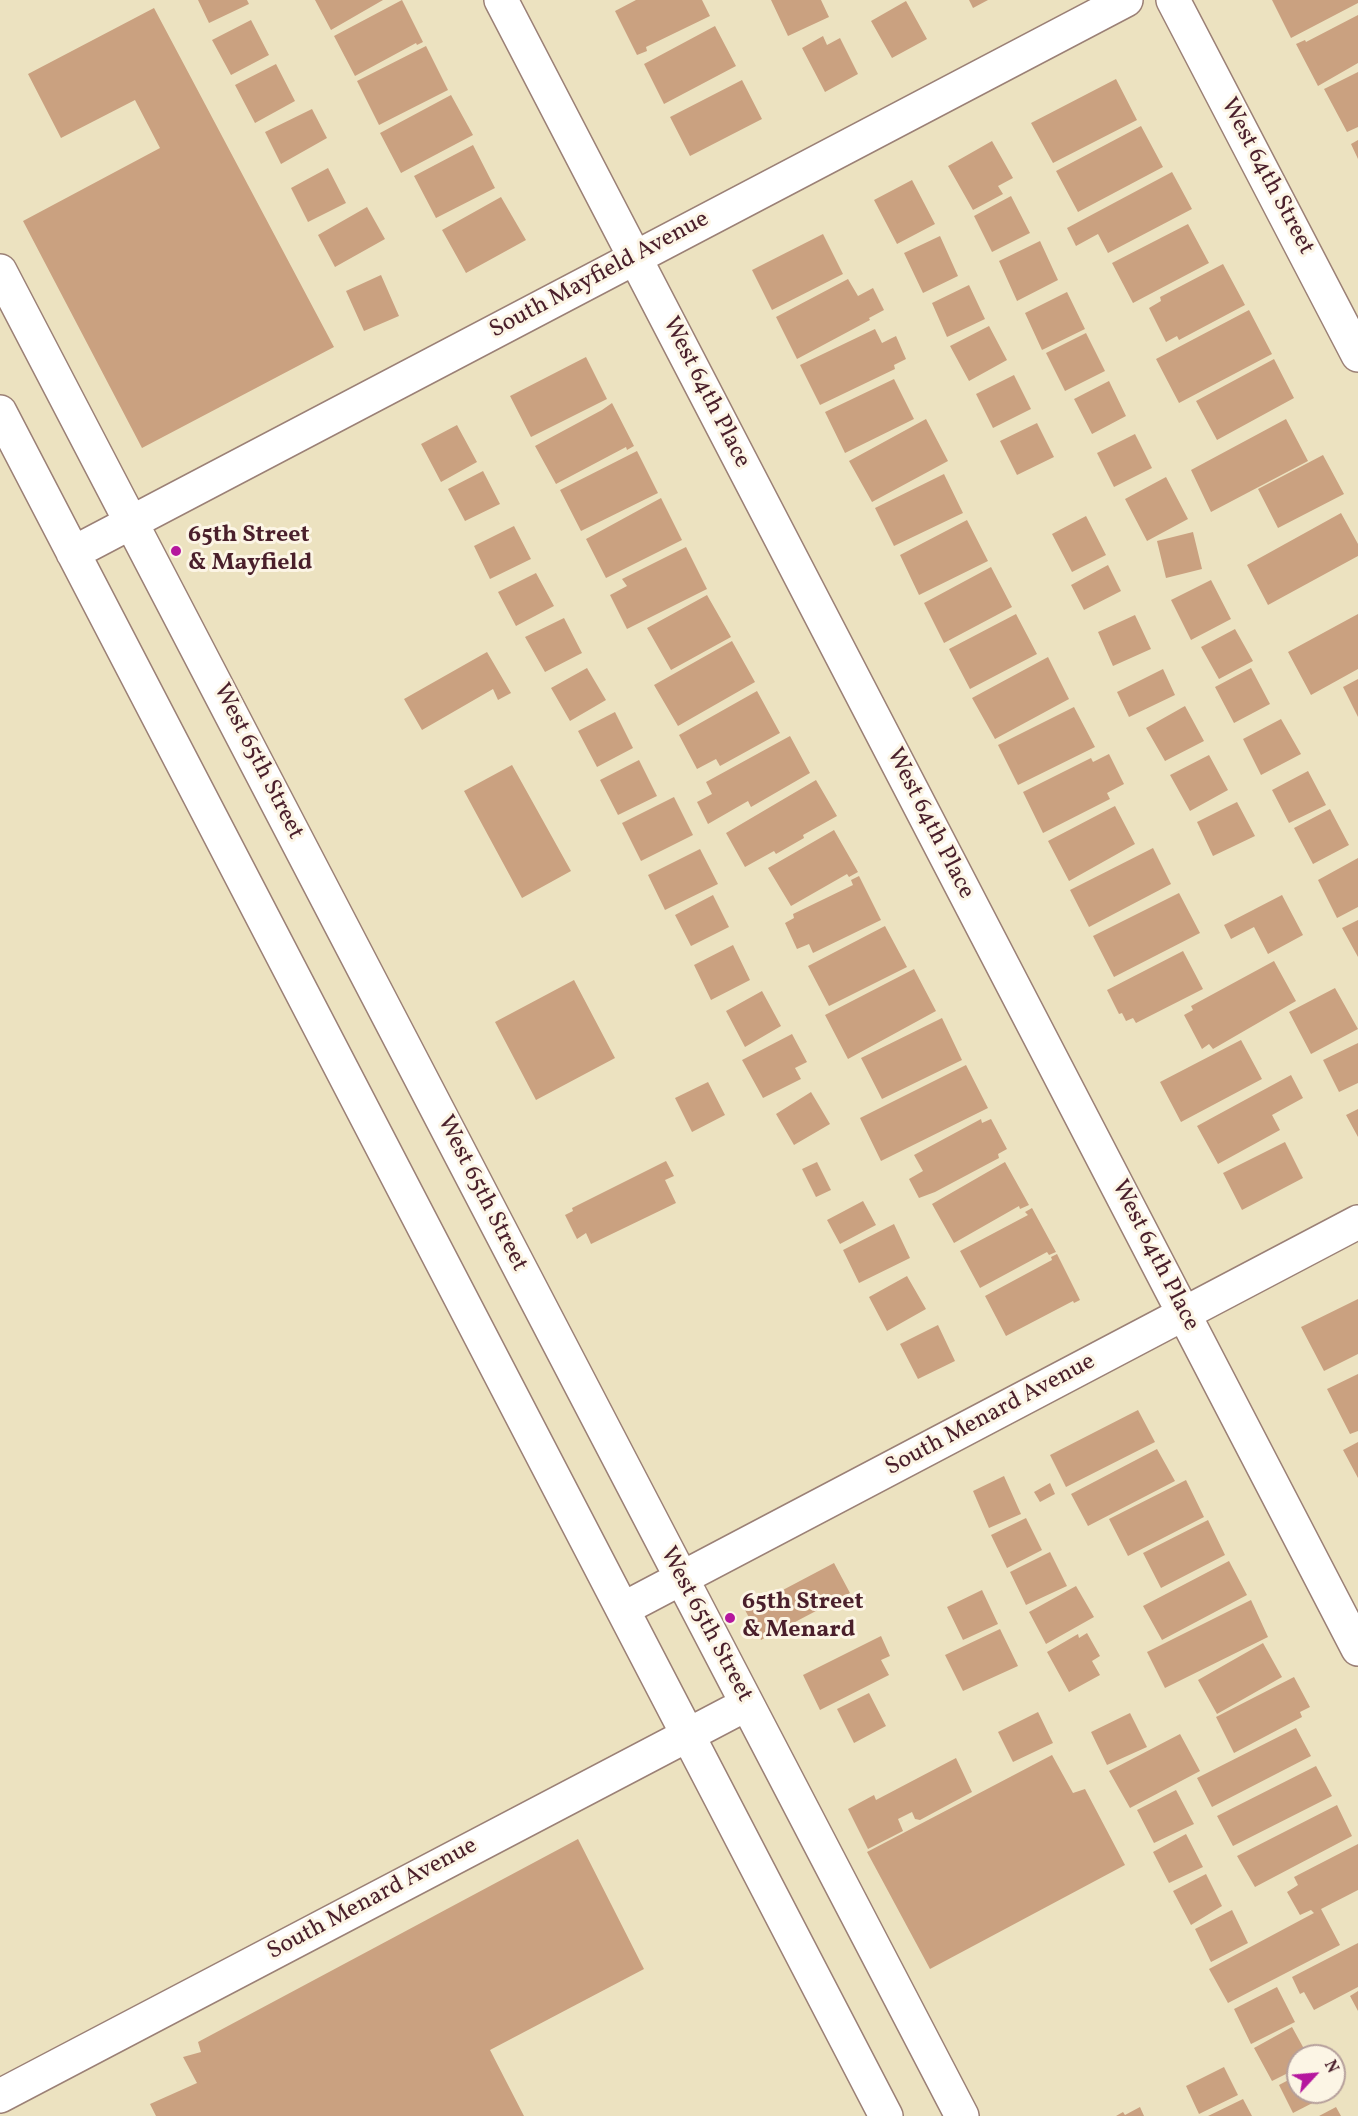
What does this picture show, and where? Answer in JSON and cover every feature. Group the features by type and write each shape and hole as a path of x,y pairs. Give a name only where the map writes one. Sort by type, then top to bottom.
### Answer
{"street":[{"name":"West 64th Place","path":"501,0 1358,1649"},
{"name":"South Mayfield Avenue","path":"73,553 1126,0"},
{"name":"West 64th Street","path":"1173,0 1358,355"},
{"name":"West 65th Street","path":"0,271 962,2116"},
{"path":"0,412 886,2116"},
{"name":"South Menard Avenue","path":"623,1609 1358,1222"},
{"name":"South Menard Avenue","path":"0,2096 747,1704"}],"building":[{"path":"198,0 247,0 249,4 209,23"},
{"path":"315,0 383,0 331,30"},
{"path":"402,0 423,42 417,45 416,43 355,76 334,36"},
{"path":"636,0 702,0 710,16 646,47 647,51 637,55 615,11"},
{"path":"771,0 821,0 829,17 788,36"},
{"path":"969,0 988,0 973,8"},
{"path":"1272,0 1358,0 1358,3 1291,38"},
{"path":"906,1 927,39 892,58 871,21"},
{"path":"154,8 334,347 142,448 23,221 160,148 135,100 61,138 28,74"},
{"path":"1358,15 1358,63 1318,86 1296,44 1305,40 1306,42"},
{"path":"251,20 269,55 231,75 212,40"},
{"path":"715,26 736,66 664,104 644,64"},
{"path":"823,36 827,45 840,38 858,74 825,92 802,48"},
{"path":"426,46 448,90 379,125 357,81"},
{"path":"276,64 295,101 255,123 235,85"},
{"path":"1358,72 1358,127 1347,132 1324,89"},
{"path":"1116,79 1137,120 1053,163 1031,123"},
{"path":"742,80 762,119 690,156 670,117"},
{"path":"451,95 473,135 401,173 380,133"},
{"path":"312,109 327,138 281,164 265,132"},
{"path":"1141,126 1163,167 1078,212 1056,171"},
{"path":"1358,140 1358,159 1351,144"},
{"path":"992,141 1013,178 998,186 1003,194 973,210 948,166"},
{"path":"473,145 495,188 436,218 414,176"},
{"path":"328,168 346,203 308,222 291,188"},
{"path":"1172,172 1192,209 1108,253 1098,234 1076,246 1067,228"},
{"path":"912,180 935,224 897,244 874,200"},
{"path":"1011,196 1030,233 992,252 974,216"},
{"path":"501,197 526,240 466,273 442,230"},
{"path":"367,207 385,239 335,267 318,235"},
{"path":"1188,224 1209,263 1133,303 1112,263"},
{"path":"823,234 843,274 772,310 752,270"},
{"path":"940,236 958,276 923,293 904,253"},
{"path":"1040,241 1058,280 1017,301 999,261"},
{"path":"1223,264 1245,305 1179,340 1177,336 1166,342 1149,308 1161,301 1160,297"},
{"path":"381,275 399,316 364,331 346,291"},
{"path":"848,279 858,296 873,288 884,310 869,318 870,320 797,359 776,317"},
{"path":"969,285 985,319 947,337 932,303"},
{"path":"1067,292 1085,329 1042,350 1025,313"},
{"path":"1249,310 1272,354 1179,403 1156,359"},
{"path":"989,326 1007,360 969,381 950,346"},
{"path":"875,329 882,343 896,336 906,359 894,365 895,369 820,405 800,365"},
{"path":"1086,333 1105,371 1065,391 1046,353"},
{"path":"586,357 607,399 531,437 510,396"},
{"path":"1274,359 1294,398 1217,440 1196,401"},
{"path":"1014,375 1031,409 993,428 976,394"},
{"path":"894,379 914,419 845,453 825,412"},
{"path":"1109,381 1126,416 1092,434 1074,399"},
{"path":"612,403 634,446 627,450 626,447 556,484 535,446"},
{"path":"926,419 948,461 872,502 849,461"},
{"path":"1286,419 1308,461 1211,512 1191,470"},
{"path":"1037,423 1054,457 1017,475 1000,441"},
{"path":"457,425 477,462 441,482 421,444"},
{"path":"1135,434 1152,468 1114,487 1097,453"},
{"path":"637,451 658,493 581,531 560,490"},
{"path":"1323,455 1344,494 1278,528 1258,489"},
{"path":"483,471 500,504 465,521 448,489"},
{"path":"944,474 963,513 894,546 875,508"},
{"path":"1166,477 1188,519 1147,541 1125,499"},
{"path":"661,498 682,540 606,578 586,539"},
{"path":"1341,513 1358,544 1358,556 1268,605 1247,565"},
{"path":"1086,516 1106,555 1072,572 1052,534"},
{"path":"967,520 988,561 919,595 900,555"},
{"path":"514,526 531,559 490,579 474,546"},
{"path":"1193,532 1202,569 1166,578 1157,541"},
{"path":"686,547 707,589 627,629 610,595 627,586 622,579"},
{"path":"1108,565 1121,591 1084,610 1071,585"},
{"path":"991,567 1012,607 944,643 924,603"},
{"path":"536,573 554,606 516,626 498,592"},
{"path":"1211,580 1231,619 1191,640 1171,600"},
{"path":"707,595 731,637 671,670 647,628"},
{"path":"1016,614 1037,654 970,689 949,649"},
{"path":"1358,614 1358,669 1311,695 1288,652"},
{"path":"1135,615 1151,649 1113,666 1098,632"},
{"path":"564,618 582,653 545,672 525,637"},
{"path":"1235,629 1253,661 1219,679 1201,647"},
{"path":"732,641 755,682 678,726 654,685"},
{"path":"487,652 511,693 498,700 493,689 422,730 404,699"},
{"path":"1048,657 1069,699 995,739 972,698"},
{"path":"587,668 606,700 570,721 551,688"},
{"path":"1251,668 1270,704 1234,723 1215,687"},
{"path":"1163,669 1175,695 1129,717 1117,692"},
{"path":"1358,679 1358,717 1343,687"},
{"path":"757,691 780,733 720,766 716,759 697,769 679,735"},
{"path":"1185,706 1204,741 1165,761 1146,728"},
{"path":"1074,707 1095,747 1018,785 998,745"},
{"path":"615,712 633,748 597,767 578,731"},
{"path":"1281,719 1301,754 1261,775 1243,739"},
{"path":"790,736 810,773 751,807 748,801 708,824 697,802 712,794 706,782"},
{"path":"1109,754 1124,784 1107,793 1110,799 1043,833 1023,792 1091,758 1093,762"},
{"path":"1209,755 1228,790 1190,811 1170,775"},
{"path":"639,760 657,796 618,815 600,780"},
{"path":"512,765 571,871 522,898 464,791"},
{"path":"1308,771 1326,805 1289,823 1272,790"},
{"path":"816,780 837,816 803,835 804,838 776,854 774,851 745,867 726,833"},
{"path":"674,797 693,835 641,861 622,823"},
{"path":"1237,802 1255,836 1213,856 1197,822"},
{"path":"1115,806 1135,844 1069,881 1048,841"},
{"path":"1330,809 1349,845 1313,864 1294,828"},
{"path":"834,830 858,872 849,877 847,874 791,906 768,868"},
{"path":"1153,848 1171,884 1089,927 1070,890"},
{"path":"700,849 718,884 665,910 648,875"},
{"path":"1358,858 1358,907 1337,918 1318,880"},
{"path":"859,876 881,920 813,953 809,944 797,949 785,923 794,918 793,914 853,885 851,880"},
{"path":"1179,893 1200,933 1114,977 1093,936"},
{"path":"713,895 729,927 691,946 675,915"},
{"path":"1282,895 1303,935 1268,954 1254,927 1231,939 1224,925"},
{"path":"1358,920 1358,957 1342,928"},
{"path":"885,926 907,967 829,1006 808,966"},
{"path":"733,945 750,980 711,1000 694,965"},
{"path":"1183,951 1203,989 1136,1023 1133,1018 1126,1021 1122,1013 1119,1014 1107,990"},
{"path":"1274,961 1296,1001 1213,1049 1209,1044 1202,1049 1184,1015 1193,1010 1191,1006"},
{"path":"914,969 936,1011 848,1059 825,1015"},
{"path":"574,980 615,1058 536,1100 495,1022"},
{"path":"1335,988 1358,1029 1311,1054 1289,1012"},
{"path":"762,991 781,1026 745,1047 726,1011"},
{"path":"942,1018 962,1060 882,1099 861,1058"},
{"path":"792,1034 807,1062 795,1068 801,1079 763,1098 742,1060"},
{"path":"1241,1040 1262,1079 1181,1122 1160,1082"},
{"path":"1358,1043 1358,1083 1339,1092 1323,1060"},
{"path":"966,1065 988,1108 881,1161 860,1118"},
{"path":"1291,1075 1303,1098 1272,1115 1280,1130 1218,1164 1197,1126"},
{"path":"708,1082 725,1115 692,1132 675,1098"},
{"path":"811,1092 830,1124 794,1145 776,1114"},
{"path":"1358,1109 1358,1137 1346,1115"},
{"path":"981,1119 982,1123 991,1119 1007,1149 998,1154 999,1158 919,1198 909,1179 923,1171 914,1155"},
{"path":"1285,1142 1303,1178 1242,1210 1223,1173"},
{"path":"666,1161 674,1176 665,1180 676,1203 591,1244 586,1233 577,1239 565,1215 573,1211 572,1208"},
{"path":"817,1162 831,1190 816,1197 802,1169"},
{"path":"1005,1162 1029,1205 1020,1209 1019,1206 954,1243 932,1204"},
{"path":"863,1201 876,1225 840,1244 827,1220"},
{"path":"1032,1208 1056,1252 1049,1255 1047,1252 980,1288 960,1251 1028,1215 1025,1212"},
{"path":"894,1224 910,1258 859,1283 843,1250"},
{"path":"1057,1254 1080,1300 1074,1303 1073,1301 1006,1336 985,1296 1052,1260 1051,1257"},
{"path":"907,1276 926,1309 887,1331 869,1297"},
{"path":"1358,1299 1358,1354 1324,1371 1301,1327"},
{"path":"938,1325 955,1361 918,1379 900,1344"},
{"path":"1358,1374 1358,1431 1350,1434 1327,1389"},
{"path":"1138,1410 1155,1442 1066,1487 1050,1455"},
{"path":"1358,1442 1358,1478 1343,1450"},
{"path":"1157,1449 1175,1481 1088,1526 1071,1494"},
{"path":"1004,1476 1021,1514 989,1528 973,1491"},
{"path":"1186,1480 1204,1517 1128,1556 1109,1519"},
{"path":"1050,1483 1055,1494 1040,1502 1034,1492"},
{"path":"1026,1518 1042,1550 1007,1568 991,1535"},
{"path":"1208,1520 1225,1555 1161,1588 1143,1553"},
{"path":"1050,1552 1067,1586 1026,1605 1010,1572"},
{"path":"1229,1561 1247,1595 1162,1640 1143,1606"},
{"path":"834,1563 850,1593 761,1640 745,1610"},
{"path":"1076,1586 1094,1617 1046,1644 1029,1612"},
{"path":"982,1590 998,1624 963,1640 947,1607"},
{"path":"1251,1600 1268,1637 1165,1688 1147,1652"},
{"path":"1000,1629 1018,1666 963,1691 945,1655"},
{"path":"1087,1633 1100,1656 1092,1661 1100,1675 1069,1692 1047,1652 1078,1634 1079,1638"},
{"path":"881,1636 890,1656 881,1660 889,1675 820,1710 803,1675"},
{"path":"1263,1643 1282,1677 1217,1714 1198,1680"},
{"path":"1294,1677 1310,1707 1300,1712 1302,1717 1234,1753 1216,1717"},
{"path":"869,1693 886,1726 854,1743 837,1709"},
{"path":"1038,1712 1053,1743 1013,1762 998,1732"},
{"path":"1130,1713 1147,1747 1107,1765 1091,1732"},
{"path":"1296,1728 1311,1756 1212,1807 1197,1778"},
{"path":"1180,1734 1200,1771 1130,1808 1109,1771"},
{"path":"1052,1755 1073,1793 1085,1789 1125,1865 930,1969 867,1852"},
{"path":"956,1758 972,1792 920,1820 915,1819 912,1812 898,1819 903,1831 868,1849 848,1809 874,1795 876,1800"},
{"path":"1316,1766 1332,1796 1233,1846 1217,1816"},
{"path":"1176,1790 1194,1824 1154,1843 1137,1810"},
{"path":"1337,1805 1352,1836 1255,1887 1237,1856"},
{"path":"1186,1834 1203,1867 1169,1883 1153,1852"},
{"path":"578,1839 644,1969 490,2050 524,2116 156,2116 150,2104 197,2083 183,2057 201,2052 198,2042"},
{"path":"1358,1844 1358,1890 1321,1909 1340,1945 1228,2003 1209,1969 1314,1913 1311,1910 1300,1915 1287,1892 1298,1885 1294,1877"},
{"path":"1206,1874 1222,1906 1191,1925 1173,1891"},
{"path":"1232,1910 1248,1943 1211,1962 1195,1929"},
{"path":"1358,1943 1358,1987 1314,2010 1304,1992 1300,1994 1292,1977"},
{"path":"1277,1987 1295,2022 1251,2044 1234,2009"},
{"path":"1358,1991 1358,2011 1350,1996"},
{"path":"1292,2027 1301,2044 1286,2044 1286,2074 1272,2081 1254,2048"},
{"path":"1224,2067 1238,2095 1199,2114 1186,2086"},
{"path":"1286,2081 1286,2099 1279,2085"},
{"path":"1243,2099 1252,2116 1208,2116"},
{"path":"1288,2104 1310,2104 1293,2113"},
{"path":"1140,2107 1144,2116 1116,2116 1123,2112 1125,2115"},
{"path":"1336,2107 1341,2116 1319,2116"}],"place":[{"name":"65th Street & Mayfield","path":"176,551"},
{"name":"65th Street & Menard","path":"730,1618"}]}
